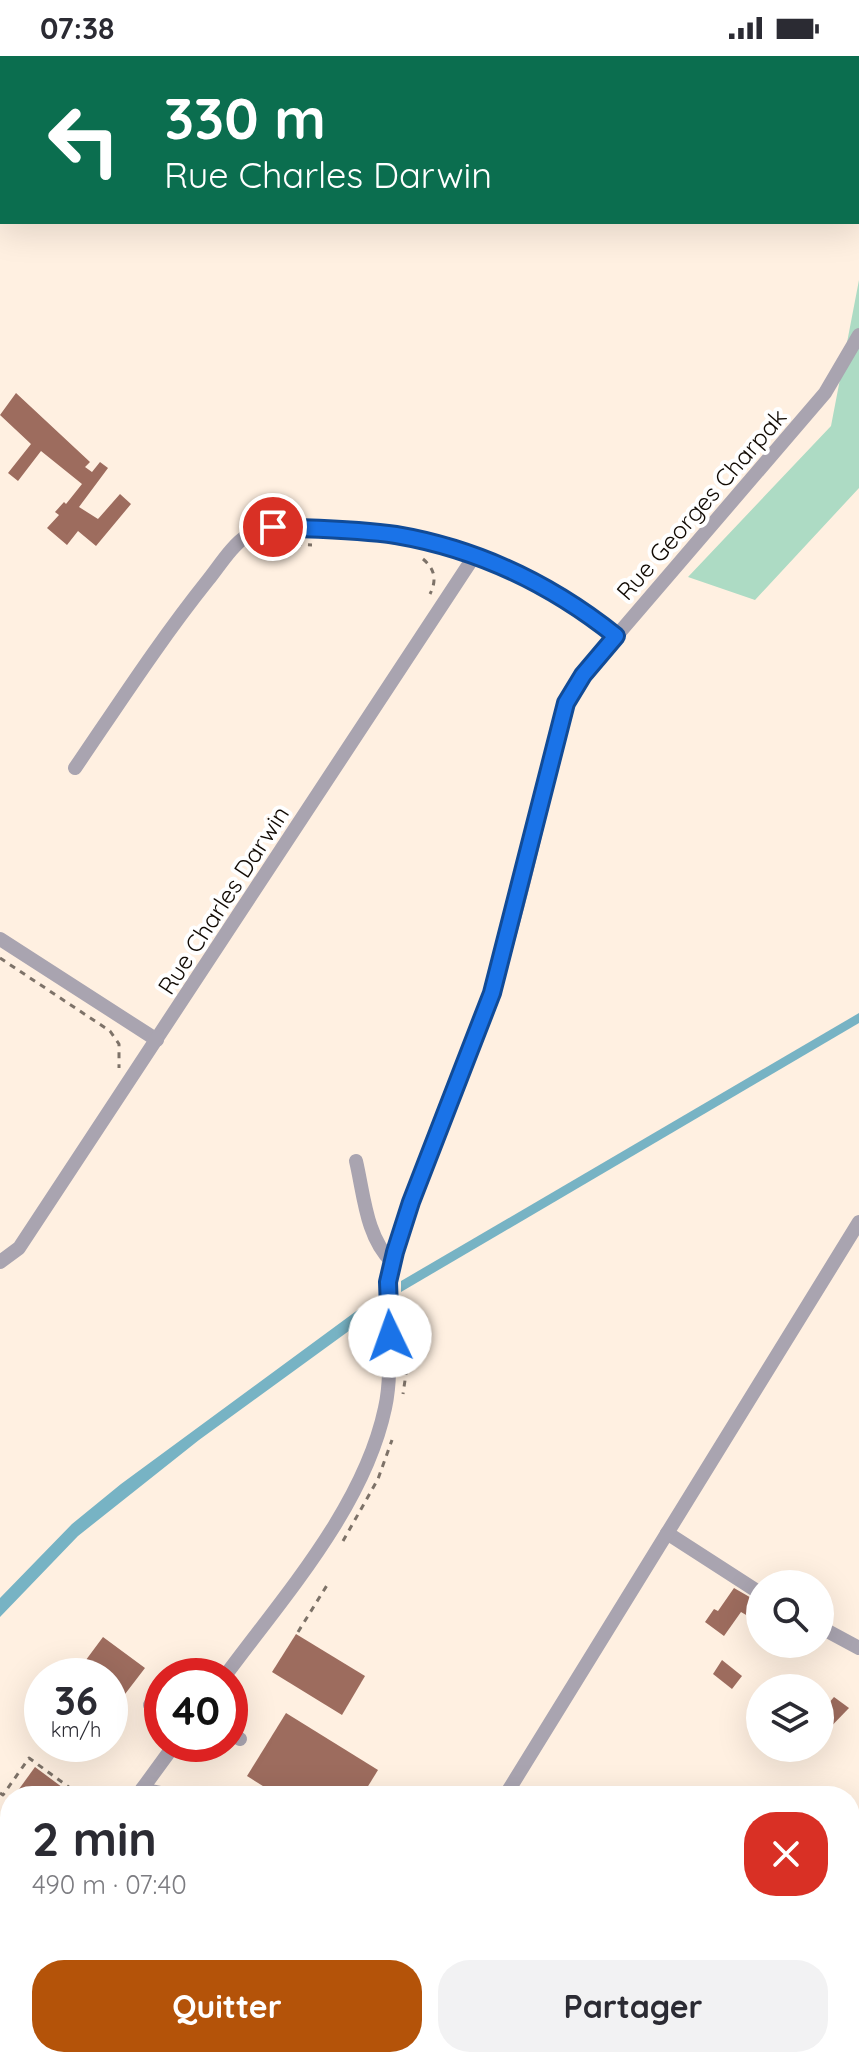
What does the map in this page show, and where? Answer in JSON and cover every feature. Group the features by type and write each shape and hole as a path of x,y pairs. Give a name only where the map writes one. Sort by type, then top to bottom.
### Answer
{"street":[{"name":"Rue Georges Charpak","path":"238,1658 333,1526 356,1489 372,1451 385,1407 388,1382 387,1292 392,1262 411,1202 492,993 566,703 583,675 825,393 859,335"},
{"path":"75,768 169,630 240,541 260,529 273,527 394,535 475,555 562,596 616,636"},
{"name":"Rue Charles Darwin","path":"0,1262 19,1248 475,555"},
{"path":"0,939 157,1040"},
{"path":"356,1161 372,1231 377,1244 392,1262"},
{"path":"511,1786 859,1222"},
{"path":"667,1533 746,1584"},
{"path":"834,1635 859,1648"},
{"path":"144,1786 162,1762"}],"path":[{"path":"270,543 315,545"},
{"path":"429,597 434,584 433,572 418,556 436,559"},
{"path":"0,958 110,1031 120,1051 118,1069 127,1057"},
{"path":"298,1632 329,1582"},
{"path":"9,1786 29,1758 67,1786"}],"green space":[{"path":"859,280 859,488 755,600 688,577 831,426"}],"water":[{"path":"859,1013 859,1023 401,1292 401,1281"},
{"path":"374,1298 375,1312 199,1440 78,1536 0,1617 0,1598 72,1524 121,1484"}],"building":[{"path":"16,393 90,462 85,467 92,472 100,462 108,468 79,507 98,519 120,494 131,504 96,546 78,531 67,545 47,528 59,515 55,512 82,484 41,451 18,481 8,473 31,444 0,415"},
{"path":"734,1588 746,1595 746,1615 741,1612 724,1636 705,1622 714,1609 718,1611"},
{"path":"296,1634 365,1676 342,1715 272,1672"},
{"path":"103,1637 144,1669 128,1690 128,1658 87,1658"},
{"path":"722,1660 742,1676 732,1689 713,1674"},
{"path":"834,1697 849,1708 834,1724"},
{"path":"286,1713 378,1770 368,1786 263,1786 247,1776"},
{"path":"35,1767 61,1786 21,1786"}],"route":[{"path":"273,527 394,535 475,555 534,580 562,596 616,636 583,675 566,703 492,993 411,1202 395,1252 388,1282 390,1336"}]}
